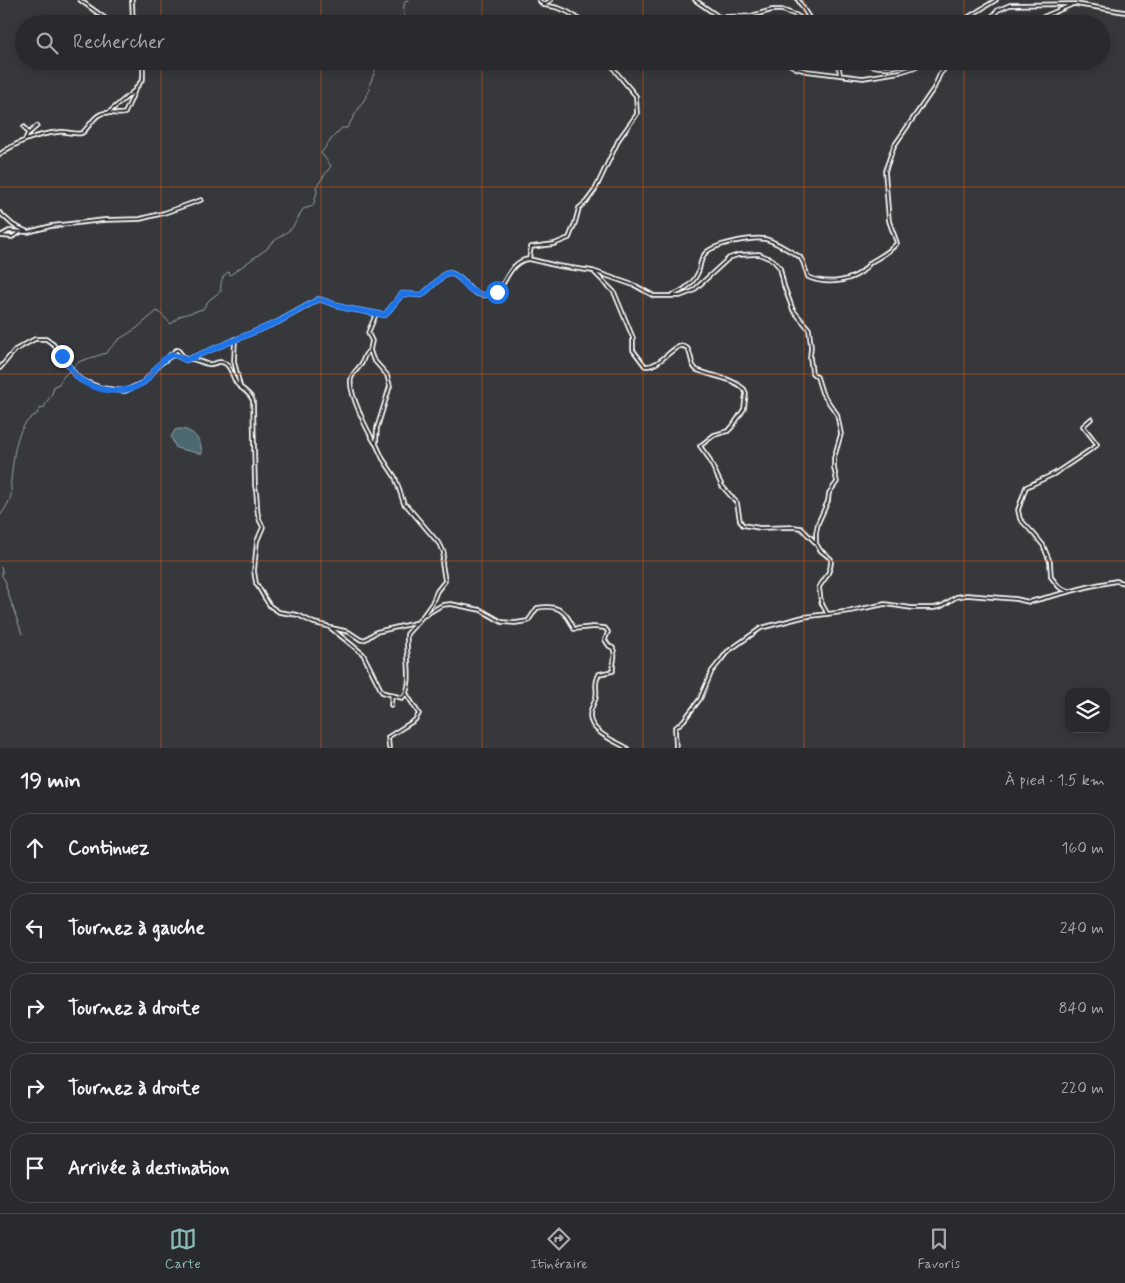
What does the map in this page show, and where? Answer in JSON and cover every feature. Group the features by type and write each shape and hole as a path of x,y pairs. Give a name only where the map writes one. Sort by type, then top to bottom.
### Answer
{"street":[{"path":"80,0 101,15"},
{"path":"132,0 133,15"},
{"path":"539,0 543,5 566,9 573,15"},
{"path":"543,5 551,0"},
{"path":"695,0 716,15"},
{"path":"798,0 807,15"},
{"path":"972,15 996,0"},
{"path":"993,15 998,10 1010,5 1058,3 1125,12"},
{"path":"1050,15 1073,4"},
{"path":"754,15 772,10 782,10 796,15"},
{"path":"22,141 57,132 81,133 86,130 96,116 108,113 125,114 136,88 143,78 143,70"},
{"path":"529,259 531,247 554,244 569,238 576,222 578,208 586,202 595,190 620,139 637,115 636,95 615,70"},
{"path":"803,70 853,78 873,78 909,70"},
{"path":"839,70 840,75"},
{"path":"669,296 678,293 691,283 698,273 703,256 710,248 741,241 766,239 800,257 804,262 808,277 827,283 848,279 861,273 870,262 892,249 897,243 889,221 885,172 894,146 934,88 944,70"},
{"path":"108,113 136,88"},
{"path":"0,154 26,139 28,133 37,126"},
{"path":"24,127 28,133"},
{"path":"0,236 12,236 51,226 104,220 140,219 201,200"},
{"path":"0,213 14,226 28,232"},
{"path":"0,236 9,231 19,233"},
{"path":"187,360 278,322 319,299 339,306 386,315 396,300 404,294 422,295 448,273 454,274 462,280 472,291 484,295 494,294 512,268 524,259 529,259 593,271 636,286 654,296 680,296 693,291 729,258 738,255 759,254 774,260 780,268 784,286 793,310 809,329 812,373 817,377 822,393 837,414 841,434 834,458 837,482 829,493 818,523 816,543"},
{"path":"593,271 614,292 632,338 633,350 645,366 649,367 675,348 682,346 689,351 692,366 696,370 723,377 744,389 746,393 744,408 732,427 728,431 714,435 700,446 708,457 722,486 736,503 740,521 743,525 760,528 801,528 816,543 820,550 831,559 832,562 826,578 819,588 820,602 826,613"},
{"path":"376,314 368,333 372,341 370,350 377,365 387,376 390,386 377,428 376,444"},
{"path":"0,368 15,350 35,339 41,338 50,341 77,377 91,384 125,392 144,382 174,352 178,350 187,360"},
{"path":"235,339 234,361 240,386"},
{"path":"370,350 366,352 361,364 354,372 351,383 358,408 383,459 395,477 404,504 426,526 443,550 442,563 445,581 406,637 409,662 406,693 418,714 415,720 388,738 388,748"},
{"path":"168,357 174,355 187,360 200,360 210,365 223,363 230,368 236,382 252,396 254,406 254,486 257,497 257,516 263,528 256,550 254,571 256,583 270,606 279,612 298,615 314,623 349,632 361,640 376,632 417,622"},
{"path":"1069,592 1059,587 1052,577 1048,555 1034,533 1020,519 1018,510 1026,487 1054,474 1096,446 1097,444 1083,426 1091,419"},
{"path":"676,748 675,728 684,720 700,699 712,671 728,652 761,628 803,617 851,611 885,604 912,608 934,608 942,606 956,597 967,595 1016,599 1029,602 1116,581 1125,583"},
{"path":"421,617 442,605 451,604 474,608 502,622 516,623 528,621 537,608 553,606 564,613 574,629 605,628 608,632 605,640 613,648 616,659 613,671 599,674 595,681 596,696 591,709 591,721 604,734 627,748"},
{"path":"327,626 363,654 382,692 400,698 406,693"},
{"path":"391,705 392,694"}],"water":[{"path":"175,430 188,431 195,436 202,449 202,454 176,448 171,437"}],"waterway":[{"path":"404,15 404,4 408,0"},
{"path":"0,516 10,498 13,462 19,434 29,419 37,414 39,409 44,408 54,386 59,384 63,377 78,362 106,353 118,340 137,328 157,311 171,324 180,316 203,309 208,301 221,291 221,282 227,273 229,272 230,275 292,228 303,209 313,206 317,192 316,187 331,166 321,153 342,128 347,128 370,90 369,86 375,70"},
{"path":"0,567 22,634"}],"route":[{"path":"62,356 81,380 102,388 125,392 144,382 166,358 175,355 186,360 278,322 319,299 345,308 385,315 402,294 422,295 445,274 450,273 462,280 469,289 476,293 491,295 497,292"}]}
